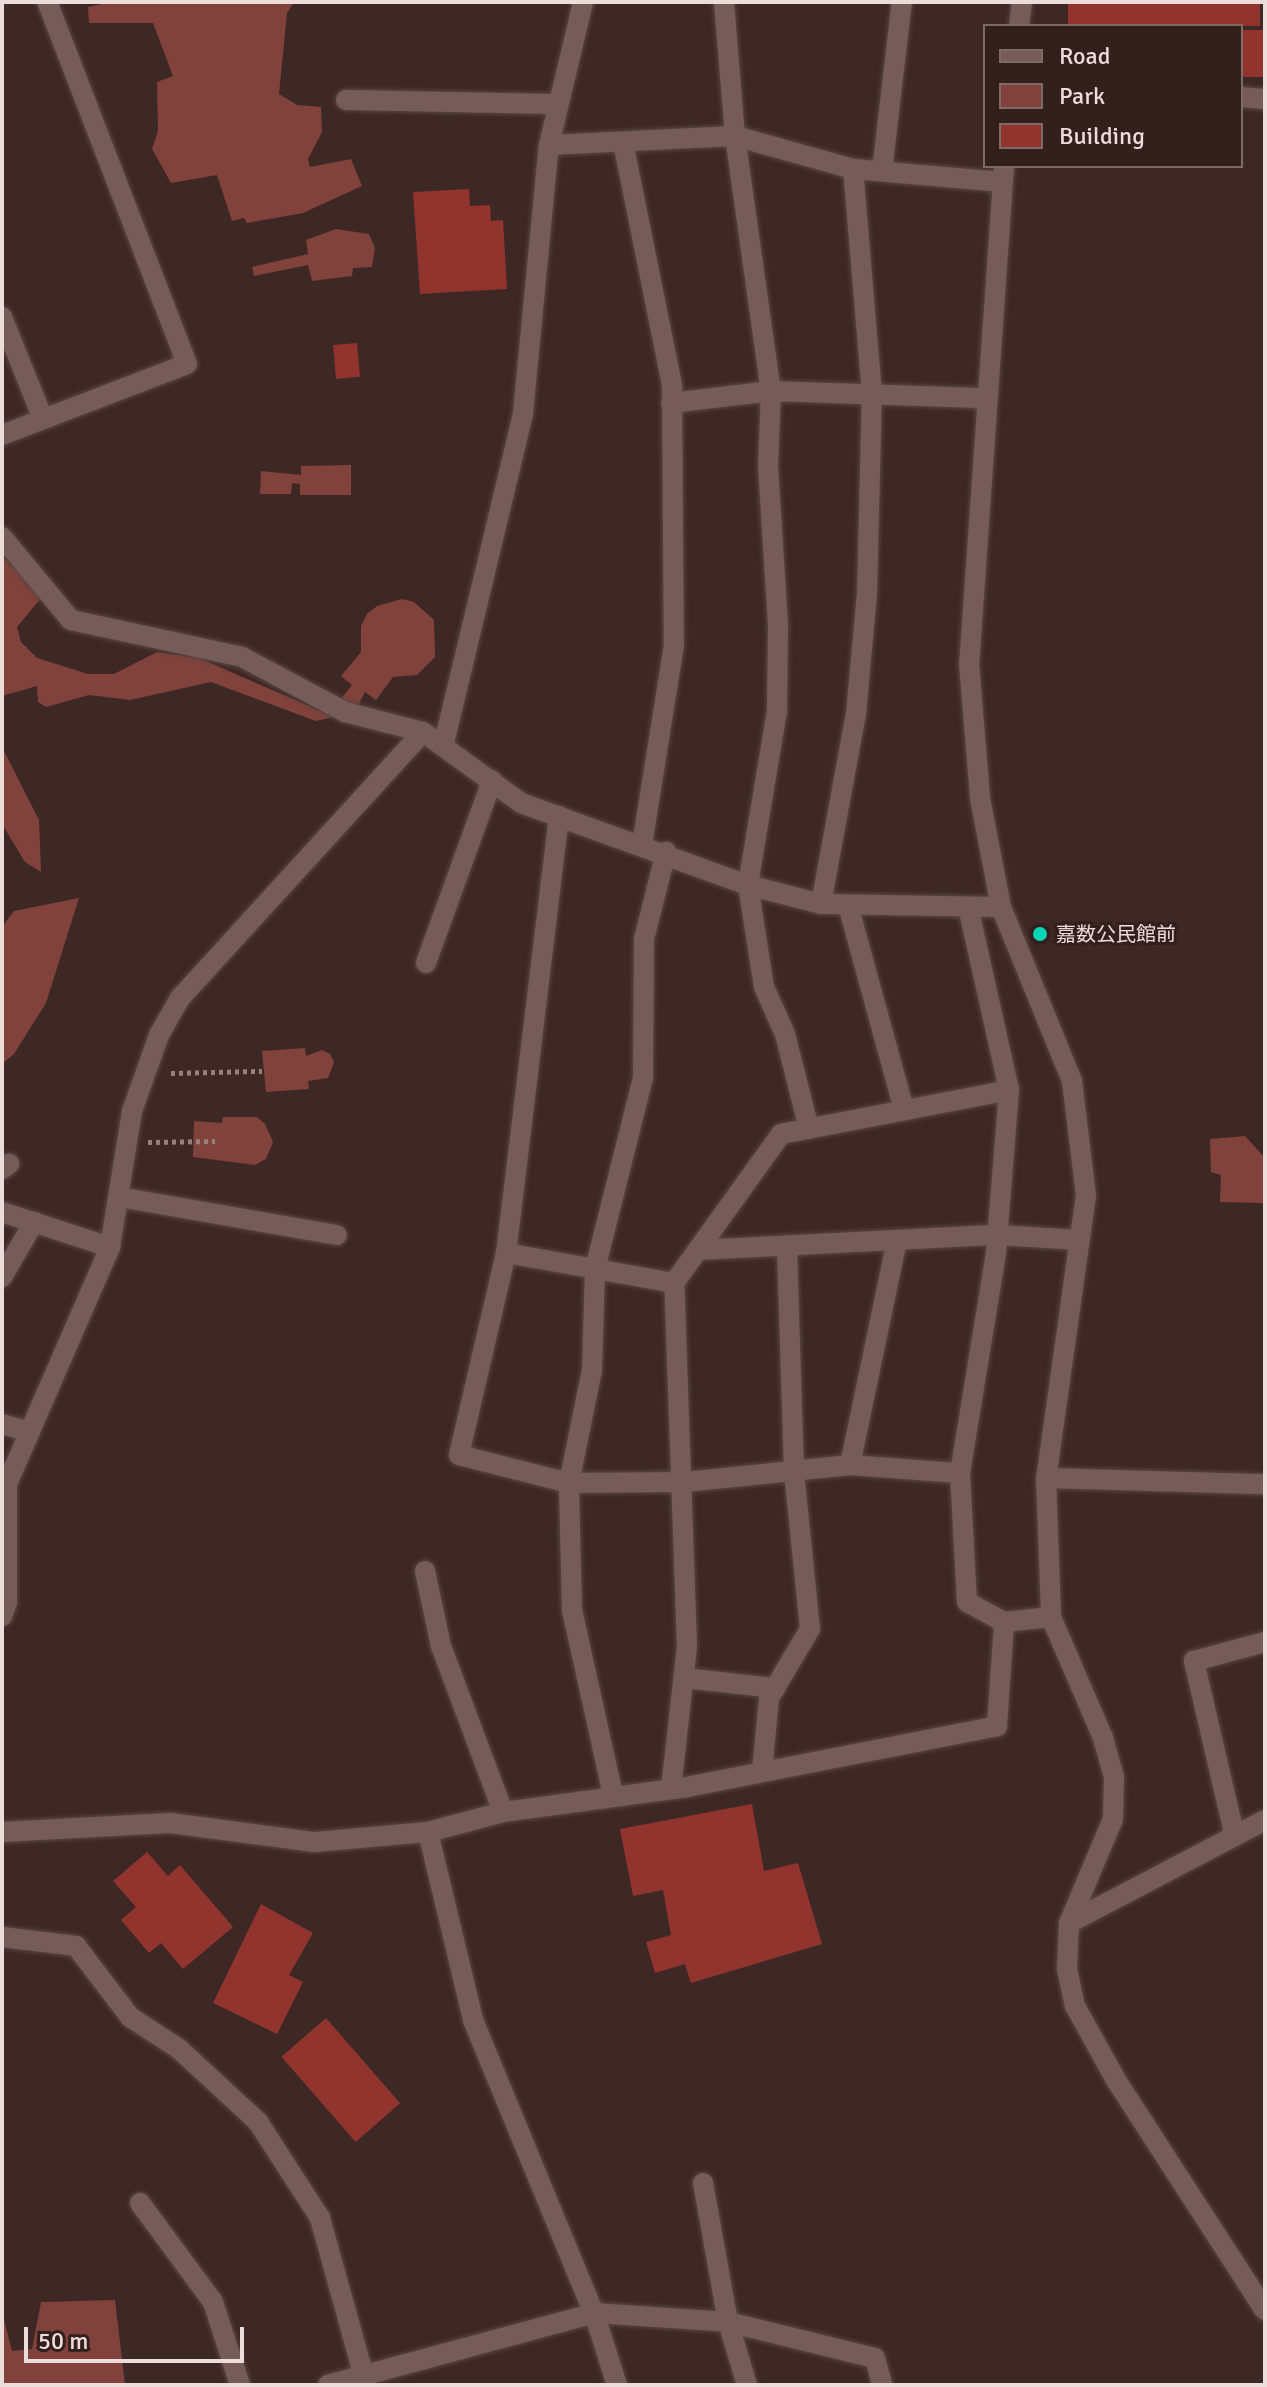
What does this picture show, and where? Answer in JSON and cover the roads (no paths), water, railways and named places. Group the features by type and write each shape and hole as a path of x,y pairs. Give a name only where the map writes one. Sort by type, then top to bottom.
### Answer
{"street":[{"path":"2,435 187,364 47,2"},
{"path":"444,743 523,413 549,145 556,104 583,2"},
{"path":"724,2 735,136 771,391 768,466 777,711 748,885 764,987 785,1034 809,1129"},
{"path":"882,171 902,2"},
{"path":"1019,24 1022,2"},
{"path":"1243,97 1265,99"},
{"path":"346,100 556,104"},
{"path":"549,145 735,136 853,169 1003,174 969,663 980,798 1001,907 1072,1081 1086,1195 1046,1478 1051,1617 1103,1738 1114,1777 1113,1819 1069,1923 1067,1969 1075,2006 1116,2080 1265,2310"},
{"path":"623,142 671,403 674,645 642,844"},
{"path":"821,904 856,714 867,594 872,394 853,169"},
{"path":"2,317 43,419"},
{"path":"671,403 771,391 987,398"},
{"path":"2,537 71,620 242,657 345,712 423,732 444,743 521,803 666,852 748,885 821,904 1001,907"},
{"path":"2,1616 7,1602 7,1484 110,1247 127,1142 145,1074 180,998 423,732"},
{"path":"426,963 492,781"},
{"path":"559,816 506,1253 459,1455 569,1483 685,1482 850,1465 960,1473"},
{"path":"613,1795 572,1610 569,1483 592,1370 595,1269 643,1078 644,939 666,852"},
{"path":"848,905 904,1110"},
{"path":"968,907 1009,1090 998,1235 960,1473 967,1602 1004,1622 1051,1617"},
{"path":"671,1789 684,1678 685,1482 674,1283 781,1134 1009,1090"},
{"path":"119,1197 337,1235"},
{"path":"2,1212 110,1247"},
{"path":"2,1277 34,1222"},
{"path":"698,1250 998,1235 1080,1240"},
{"path":"850,1465 897,1240"},
{"path":"762,1771 769,1698 810,1629 794,1471 787,1245"},
{"path":"506,1253 674,1283"},
{"path":"2,1424 30,1432"},
{"path":"1046,1478 1265,1484"},
{"path":"425,1571 441,1646 503,1812"},
{"path":"2,1832 170,1823 315,1842 428,1832 503,1812 671,1789 997,1726 1004,1622"},
{"path":"1234,1833 1194,1661 1265,1642"},
{"path":"684,1678 775,1688"},
{"path":"1069,1923 1234,1833 1265,1820"},
{"path":"428,1832 473,2020 594,2313 617,2385"},
{"path":"2,1937 76,1946 130,2017 179,2049 258,2122 320,2218 363,2373"},
{"path":"703,2183 728,2322 747,2385"},
{"path":"140,2203 213,2302 240,2385"},
{"path":"328,2385 363,2373 391,2376 594,2313 728,2322 875,2358 882,2385"}],"place":[{"name":"嘉数公民館前","path":"1040,934"}]}
